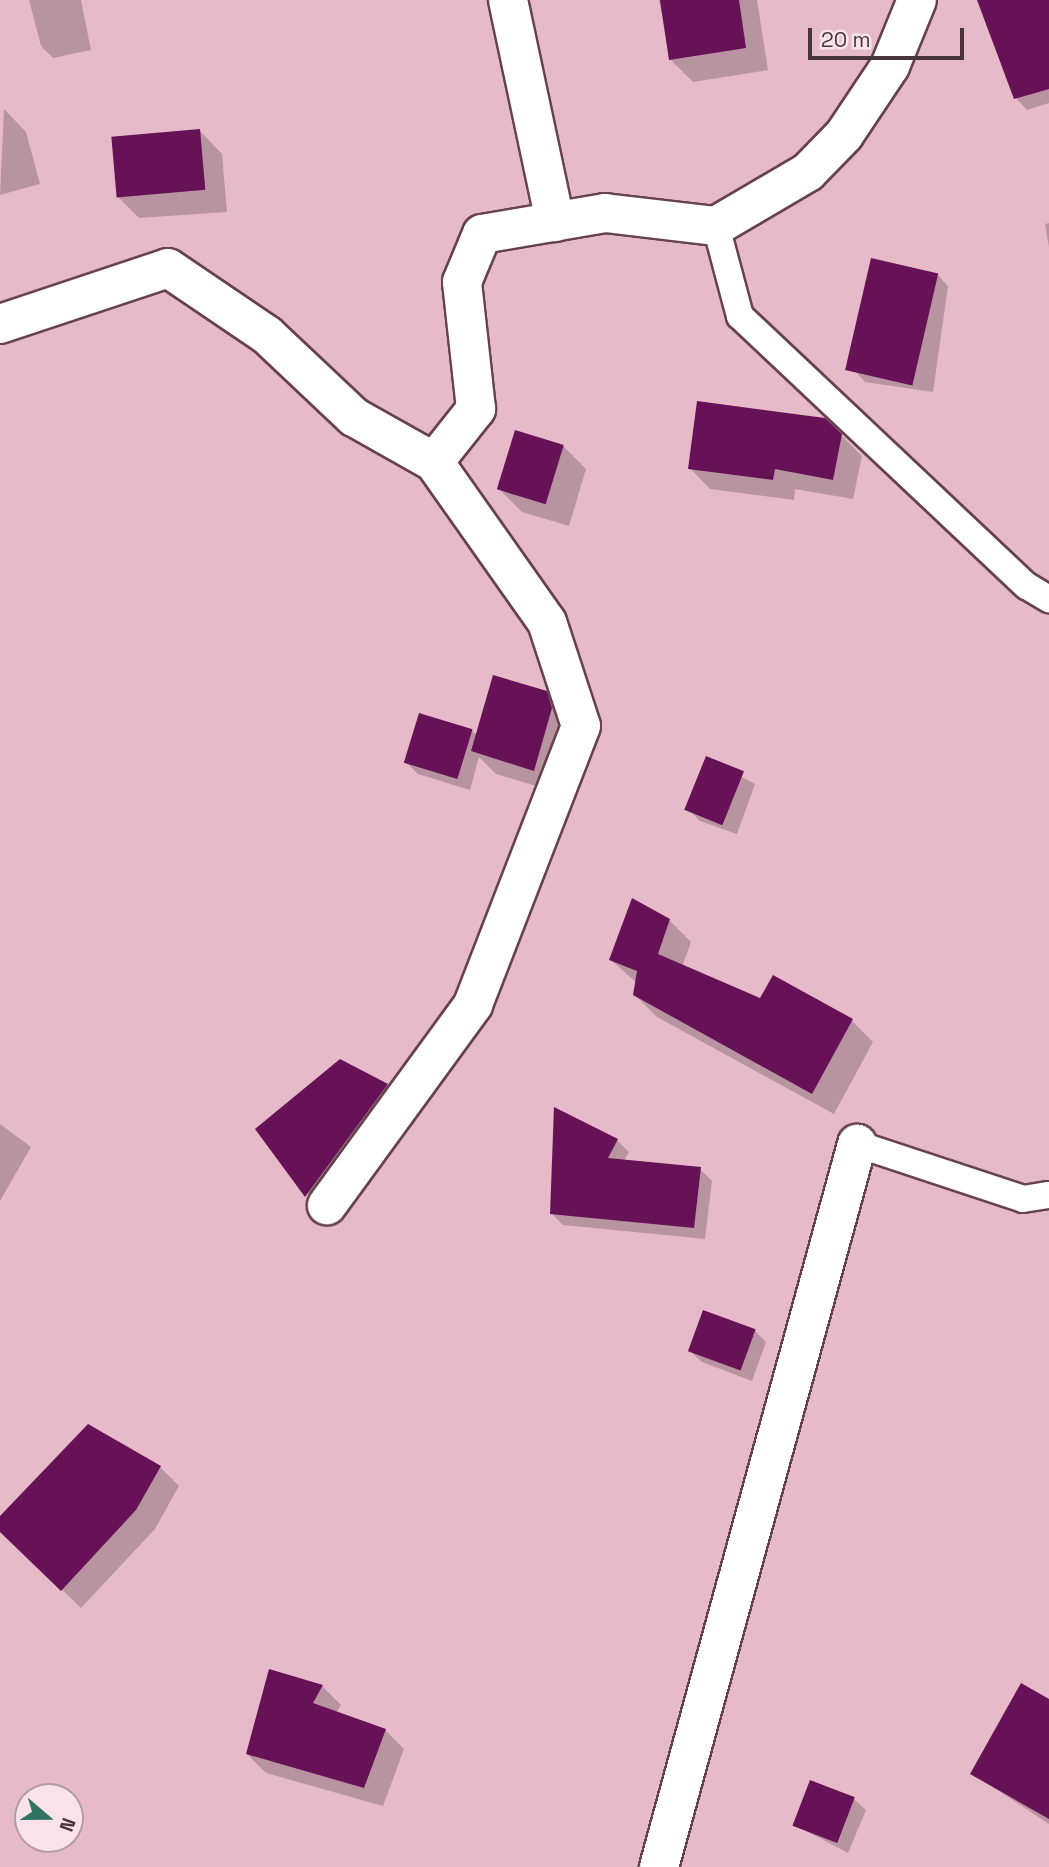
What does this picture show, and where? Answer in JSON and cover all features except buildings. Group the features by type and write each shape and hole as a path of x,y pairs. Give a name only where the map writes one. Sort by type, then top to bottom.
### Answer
{"street":[{"path":"508,0 555,222"},
{"path":"434,462 476,409 462,282 482,233 605,213 716,226 808,172 844,135 890,65 917,0"},
{"path":"0,324 168,268 267,335 354,417 434,462 547,622 581,726 473,1004 327,1205"},
{"path":"659,1867 857,1144"}],"lane":[{"path":"716,226 740,316 1027,586 1049,599"},
{"path":"857,1144 1023,1199 1049,1195"}]}
